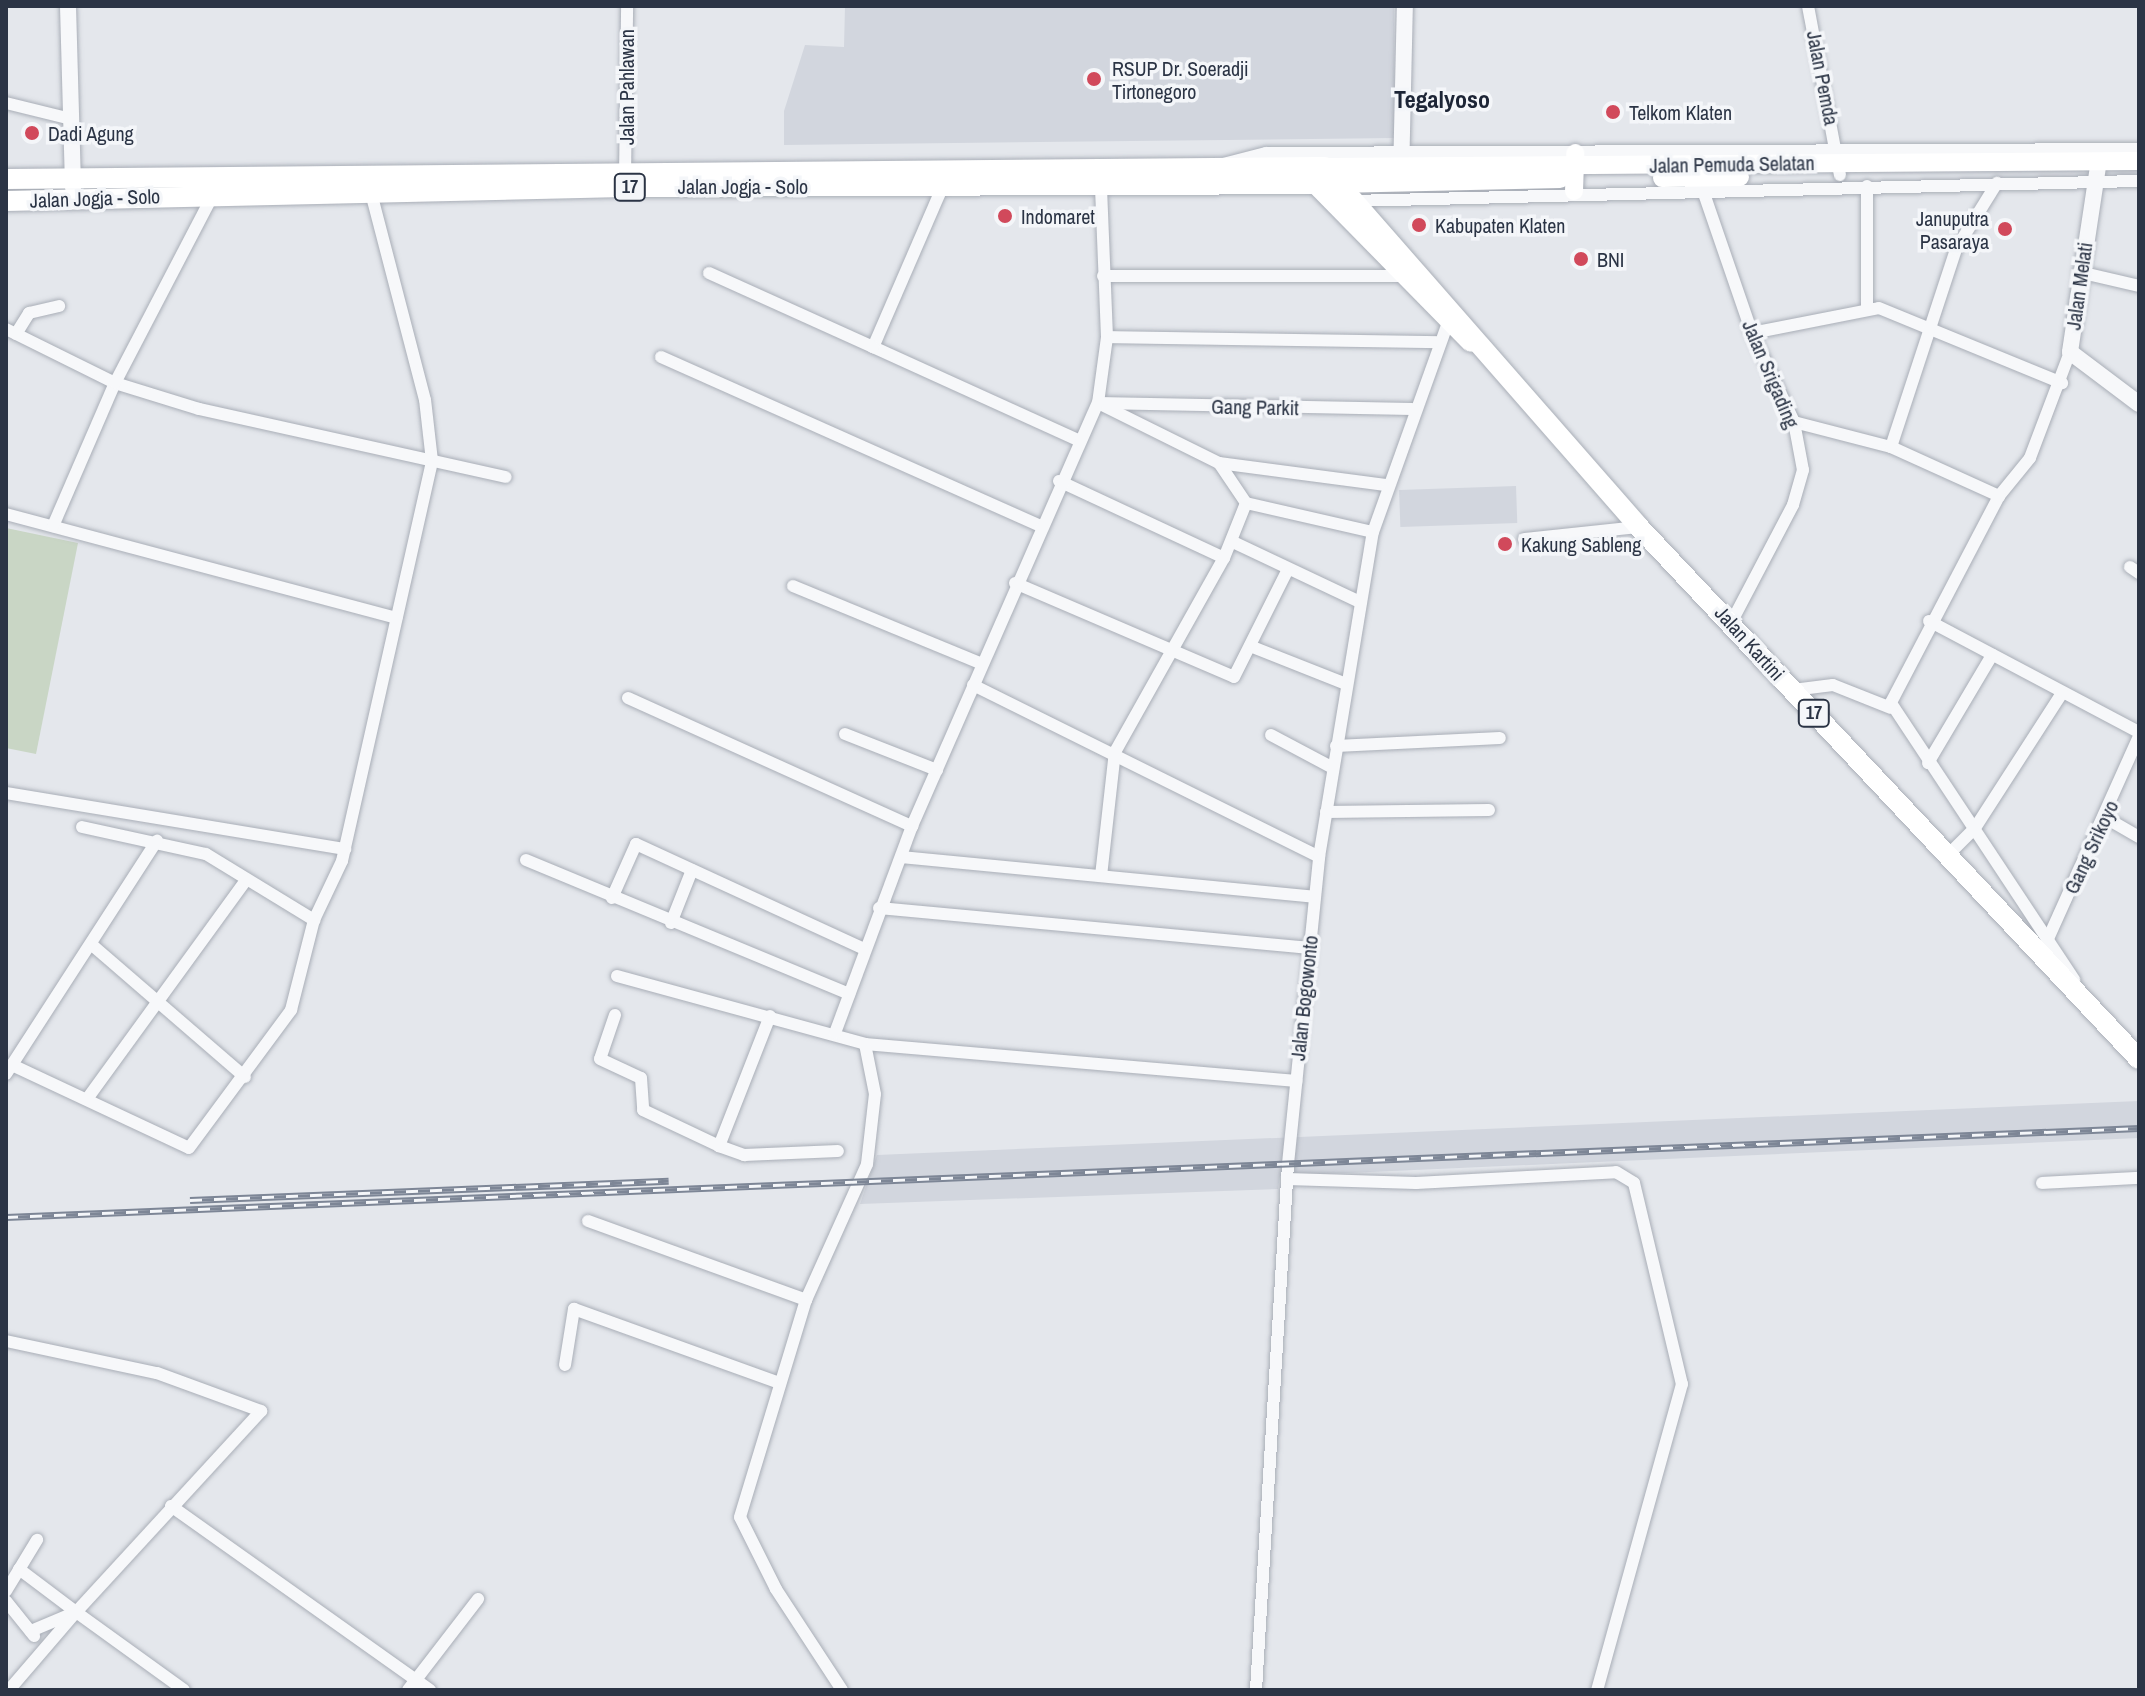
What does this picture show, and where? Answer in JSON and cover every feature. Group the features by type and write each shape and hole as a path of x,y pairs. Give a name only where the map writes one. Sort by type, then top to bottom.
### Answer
{"highway":[{"name":"Jalan Jogja - Solo","path":"6,179 944,178 1220,166 1314,173 1336,184"},
{"name":"Jalan Jogja - Solo","path":"944,178 1101,187 1314,173"},
{"name":"17","path":"1314,173 1347,209"},
{"name":"Jalan Jogja - Solo","path":"6,201 214,193 371,192 625,178"},
{"name":"17","path":"1336,184 1347,209"},
{"name":"Jalan Kartini","path":"1347,209 1387,234 1639,527 2098,1021 2139,1059"},
{"name":"Jalan Kartini","path":"1347,209 1399,276 1495,363"}],"main road":[{"name":"Jalan Pemuda Selatan","path":"2098,171 2139,161"},
{"name":"Jalan Pemuda Selatan","path":"1314,173 1401,167 1513,167 1698,176 1839,163 1878,169 2139,171"},
{"name":"Jalan Pemuda Selatan","path":"1336,184 1401,167"}],"street":[{"path":"68,6 74,199"},
{"name":"Jalan Pahlawan","path":"625,178 627,6"},
{"path":"1401,167 1405,6"},
{"name":"Jalan Pemda","path":"1808,6 1839,163"},
{"path":"6,103 71,119"},
{"path":"1698,176 1878,169 2139,149"},
{"path":"1220,166 1246,154 1401,167 1513,167 1575,172 1839,163"},
{"path":"1878,169 1997,183 2098,171 2139,181"},
{"path":"1867,309 1878,169"},
{"name":"Jalan Melati","path":"2098,171 2079,272 2070,352 2139,404"},
{"path":"1347,209 1575,172"},
{"name":"Jalan Srigading","path":"1698,176 1752,333 1794,422 1800,487 1731,623"},
{"path":"873,347 944,178"},
{"path":"1891,447 1956,249 1997,183"},
{"path":"835,1033 912,826 1059,481 1078,440 1100,404 1107,337 1101,187"},
{"path":"157,841 9,1069 87,1099 189,1148 245,1077 291,1010 314,920 345,849 432,461 425,400 371,192"},
{"path":"53,526 115,383 214,193"},
{"path":"2079,272 2139,286"},
{"path":"709,273 1078,440"},
{"path":"1103,276 1399,276"},
{"path":"59,306 29,313 11,331 115,383 506,477"},
{"path":"1752,333 1867,309 1931,325 2062,383"},
{"name":"Jalan Bogowonto","path":"1256,1690 1287,1179 1319,857 1358,601 1373,532 1412,409 1436,342 1448,322"},
{"path":"1107,337 1436,342"},
{"path":"1891,708 1929,621 1999,496 2030,458 2062,383 2070,352"},
{"path":"661,357 1040,526"},
{"path":"1100,404 1219,463 1386,485"},
{"name":"Gang Parkit","path":"1100,404 1412,409"},
{"path":"1794,422 1891,447 1999,496"},
{"path":"1219,463 1246,503 1373,532"},
{"path":"1059,481 1224,558"},
{"path":"1101,876 1115,752 1233,542 1246,503"},
{"path":"6,514 396,618"},
{"path":"1524,539 1639,527"},
{"path":"1233,542 1287,571 1358,601"},
{"path":"1015,583 1234,677 1287,571"},
{"path":"793,586 982,664"},
{"path":"1929,621 2139,734"},
{"path":"1250,646 1346,684"},
{"path":"1928,763 1992,655"},
{"path":"973,685 1115,752 1319,857"},
{"path":"1793,690 1833,685 1891,708 2048,938 2098,1021"},
{"path":"1946,857 1975,828 2062,693"},
{"path":"628,698 912,826"},
{"path":"845,734 937,770"},
{"name":"Gang Srikoyo","path":"2039,956 2106,818 2139,734"},
{"path":"1271,735 1333,768"},
{"path":"1336,746 1500,738"},
{"path":"6,793 345,849"},
{"path":"1326,812 1489,810"},
{"path":"2106,818 2139,837"},
{"path":"82,827 206,854 314,920"},
{"path":"612,898 636,844 864,949"},
{"path":"901,857 1314,897"},
{"path":"526,860 671,923 849,994"},
{"path":"671,923 692,870"},
{"path":"87,1099 246,880"},
{"path":"879,908 1310,948"},
{"path":"92,945 245,1077"},
{"path":"617,976 835,1033 865,1044 1296,1081"},
{"path":"615,1015 600,1059 641,1078 643,1110 744,1155 838,1151"},
{"path":"719,1146 770,1016"},
{"path":"842,1690 741,1526 779,1383 806,1300 867,1164 875,1094 865,1044"},
{"path":"1287,1179 1416,1183 1616,1172 1634,1183 1682,1384 1597,1690"},
{"path":"2042,1183 2139,1178"},
{"path":"588,1221 806,1300"},
{"path":"565,1365 574,1309 779,1383"},
{"path":"6,1341 157,1373 261,1411 171,1506 9,1690"},
{"path":"171,1506 412,1685 430,1690"},
{"path":"6,1591 37,1540"},
{"path":"19,1569 184,1690"},
{"path":"412,1685 478,1599"},
{"path":"6,1601 44,1648"},
{"path":"31,1631 76,1612"}],"shaded area":[{"name":"RSUP Dr. Soeradji Tirtonegoro","path":"845,6 1394,6 1395,138 784,145 784,111 805,45 844,47"},
{"path":"1516,486 1517,523 1400,527 1399,490"},
{"path":"2139,1101 2139,1138 1280,1176 1278,1189 860,1204 877,1155"}],"green space":[{"path":"6,528 78,543 36,754 6,748"}],"railway":[{"path":"6,1217 2139,1128"},
{"path":"190,1200 669,1181"}],"place":[{"name":"RSUP Dr. Soeradji Tirtonegoro","path":"1094,79"},
{"name":"Telkom Klaten","path":"1613,112"},
{"name":"Dadi Agung","path":"32,133"},
{"name":"Indomaret","path":"1005,216"},
{"name":"Kabupaten Klaten","path":"1419,225"},
{"name":"Januputra Pasaraya","path":"2005,229"},
{"name":"BNI","path":"1581,259"},
{"name":"Kakung Sableng","path":"1505,544"}],"district":[{"name":"Tegalyoso","path":"1442,100"}]}
